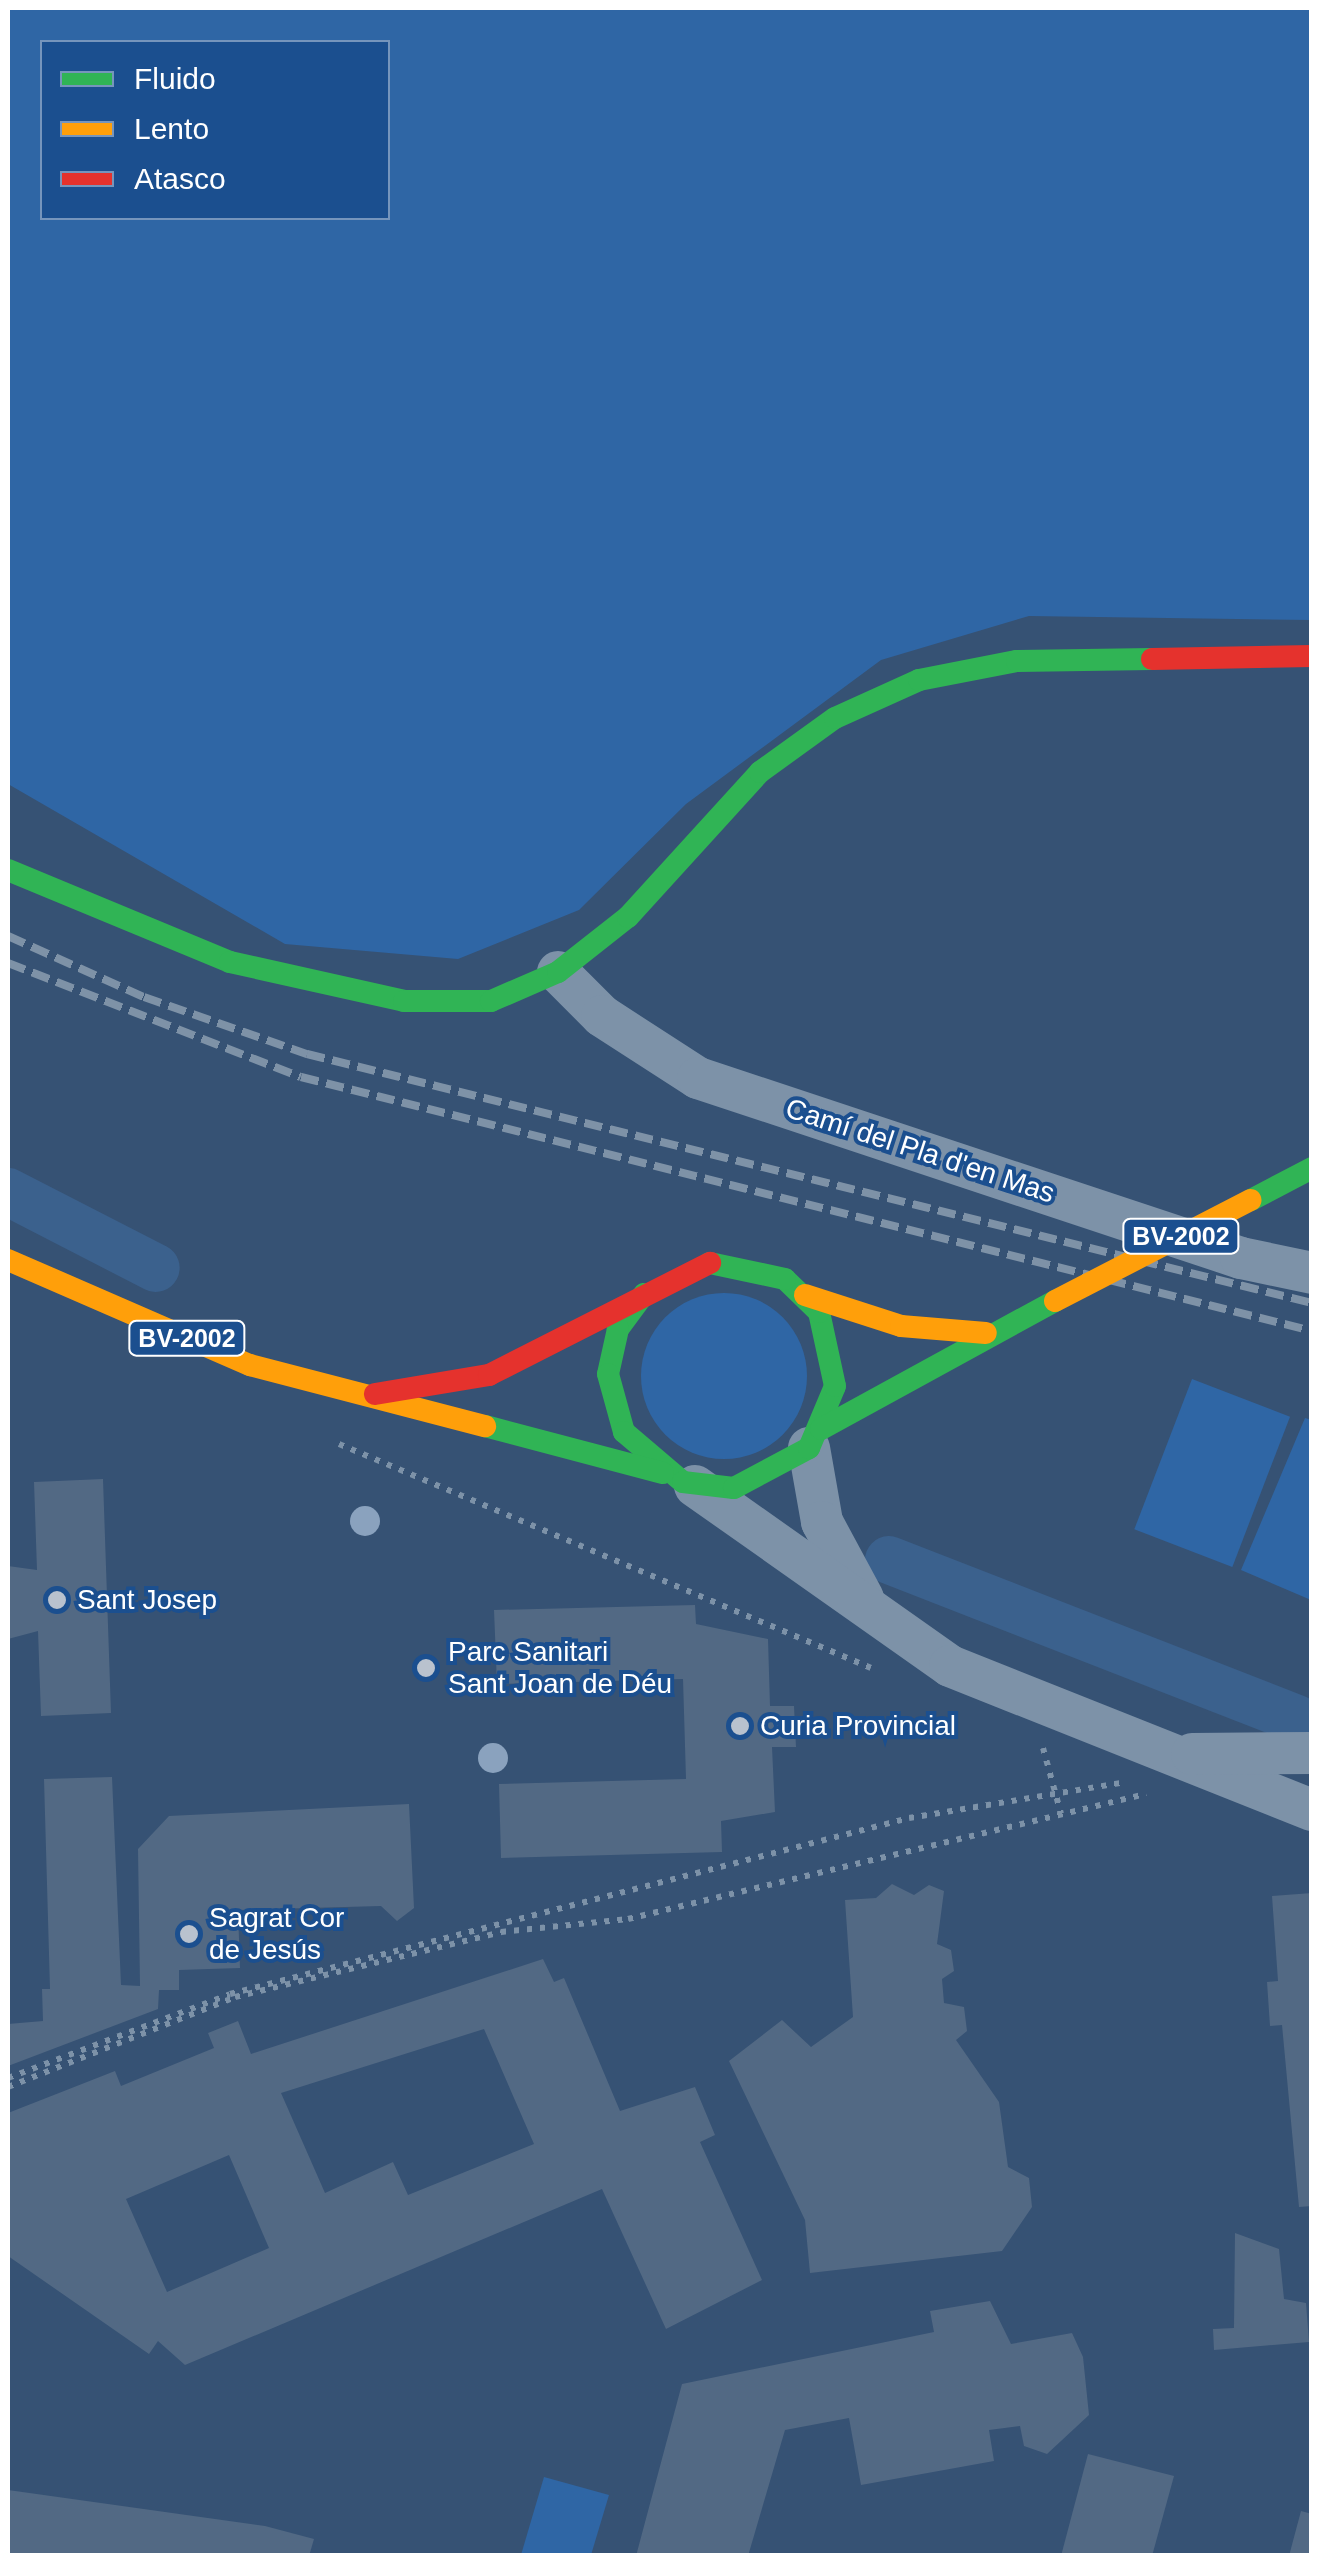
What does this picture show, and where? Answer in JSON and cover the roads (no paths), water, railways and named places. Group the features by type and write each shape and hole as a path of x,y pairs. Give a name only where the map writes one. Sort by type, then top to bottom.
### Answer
{"main road":[{"path":"8,870 230,962 404,1001 491,1001 558,972 696,853 760,772 835,718 919,680 1017,662 1312,656"},
{"name":"BV-2002","path":"815,1438 986,1333 1312,1168"},
{"name":"BV-2002","path":"8,1260 250,1365 375,1394 681,1480"},
{"path":"728,1260 759,1266 805,1295 834,1360 815,1438 760,1482 681,1480 636,1449 612,1406 614,1340 644,1294 693,1265 728,1260"},
{"name":"BV-2002","path":"375,1394 489,1375 644,1294"},
{"name":"BV-2002","path":"805,1295 901,1326 986,1333"}],"street":[{"name":"Camí del Pla d'en Mas","path":"558,972 602,1016 698,1078 1241,1258 1312,1273"},
{"path":"815,1438 822,1522 878,1618"},
{"path":"681,1480 878,1618 977,1680 1135,1761 1312,1810"},
{"path":"1135,1761 1312,1753"}],"waterway":[{"path":"8,1192 156,1268"},
{"path":"889,1560 1297,1719"}],"railway":[{"path":"8,936 144,997 307,1054 1312,1303"},
{"path":"8,963 301,1077 1312,1331"}],"place":[{"name":"Sant Josep","path":"57,1600"},
{"name":"Parc Sanitari Sant Joan de Déu","path":"426,1668"},
{"name":"Curia Provincial","path":"740,1726"},
{"name":"Sagrat Cor de Jesús","path":"189,1934"}]}
